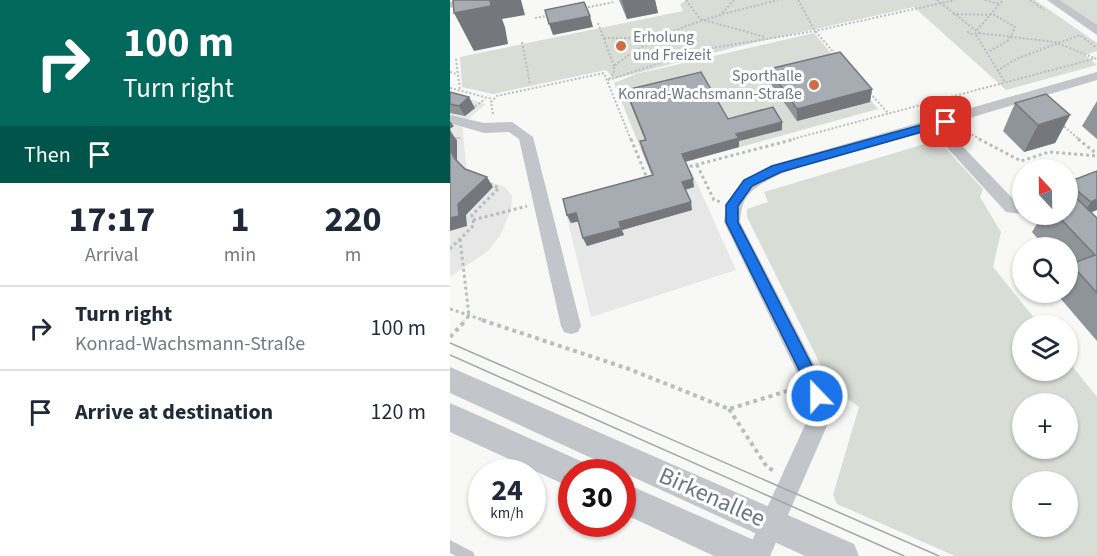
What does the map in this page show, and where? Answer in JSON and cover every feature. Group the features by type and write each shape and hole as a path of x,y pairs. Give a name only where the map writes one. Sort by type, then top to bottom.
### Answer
{"street":[{"path":"450,5 477,0"},
{"path":"1053,0 1097,31"},
{"path":"757,556 774,524 790,480 822,412 812,381 732,222 732,205 748,183 777,169 1097,76"},
{"path":"452,119 484,128 512,127 522,131 526,137 571,326"},
{"path":"940,123 1012,208"},
{"name":"Birkenallee","path":"450,380 842,556"},
{"path":"450,417 558,467"},
{"name":"Birkenallee","path":"636,503 751,556"}],"lane":[{"path":"450,546 469,556"}],"path":[{"path":"686,0 700,19 768,37"},
{"path":"721,14 734,0"},
{"path":"614,66 634,48 652,38 700,19 778,0"},
{"path":"798,0 815,31 837,56"},
{"path":"937,0 971,30 968,32 1015,35 1079,49 1096,58"},
{"path":"608,80 700,50 815,31 955,0"},
{"path":"985,0 999,4"},
{"path":"977,33 1003,0"},
{"path":"580,9 614,2"},
{"path":"535,18 558,13"},
{"path":"953,14 990,14 1012,22 1016,27 1015,35 1009,42 988,52"},
{"path":"598,23 614,66 614,73 608,80"},
{"path":"977,33 1005,83"},
{"path":"997,71 1016,60 1080,35 1097,48"},
{"path":"604,38 652,38"},
{"path":"522,42 530,84"},
{"path":"677,170 1096,58"},
{"path":"456,59 460,91"},
{"path":"450,67 456,63"},
{"path":"450,72 457,74"},
{"path":"450,88 493,99 604,73 647,178"},
{"path":"866,89 888,114"},
{"path":"493,99 493,118"},
{"path":"940,123 1021,161 1049,152 1097,155"},
{"path":"1053,127 1063,124 1097,155"},
{"path":"697,165 714,200 732,205"},
{"path":"636,181 657,175"},
{"path":"450,249 474,225 472,215 498,188 483,182"},
{"path":"473,220 541,201"},
{"path":"460,239 469,316"},
{"path":"450,309 629,369 729,409 767,467 790,480"},
{"path":"450,336 469,316"},
{"path":"729,409 812,381"}],"shaded area":[{"path":"687,0 1035,0 1097,43 1097,51 1085,55 1097,65 1006,90 914,7 740,46 614,79 606,70 493,94 462,87 460,57 683,11 680,4"},
{"path":"1060,0 1097,0 1097,26"},
{"path":"814,33 878,109 650,172 614,83 636,74"},
{"path":"450,93 486,104 462,124 467,174 505,187 512,196 511,210 500,236 488,251 450,277"},
{"path":"938,140 983,189 980,197 1001,232 993,267 1012,290 1012,303 1022,303 1032,315 1012,315 1012,381 1078,381 1078,373 1097,397 1097,556 955,556 837,504 833,495 859,407 832,388 747,217 747,209 768,202 764,192"},
{"path":"691,170 736,270 591,317 564,205"}],"building":[{"path":"453,0 490,0 491,6 454,13"},
{"path":"584,2 590,16 549,24 545,10"},
{"path":"840,52 872,89 797,109 769,69"},
{"path":"701,72 728,119 773,107 782,122 736,134 739,138 682,154 693,179 682,182 691,202 619,222 621,228 583,238 576,213 567,215 563,199 653,175 640,141 646,140 626,90"},
{"path":"450,92 469,97 459,106 450,104"},
{"path":"1046,94 1070,115 1038,125 1015,103"},
{"path":"450,150 465,169 487,177 458,204 459,216 450,218"},
{"path":"1097,171 1097,199 1091,202 1078,191 1078,178"},
{"path":"1078,200 1097,218 1097,293 1078,272 1078,261 1095,255 1066,225 1078,225"}],"tram line":[{"path":"450,343 939,556"},
{"path":"450,355 904,556"}],"place":[{"name":"Erholung und Freizeit","path":"621,46"},
{"name":"Sporthalle Konrad-Wachsmann-Straße","path":"814,85"}],"route":[{"path":"817,396 812,381 732,222 732,205 748,183 777,169 946,122"}]}
